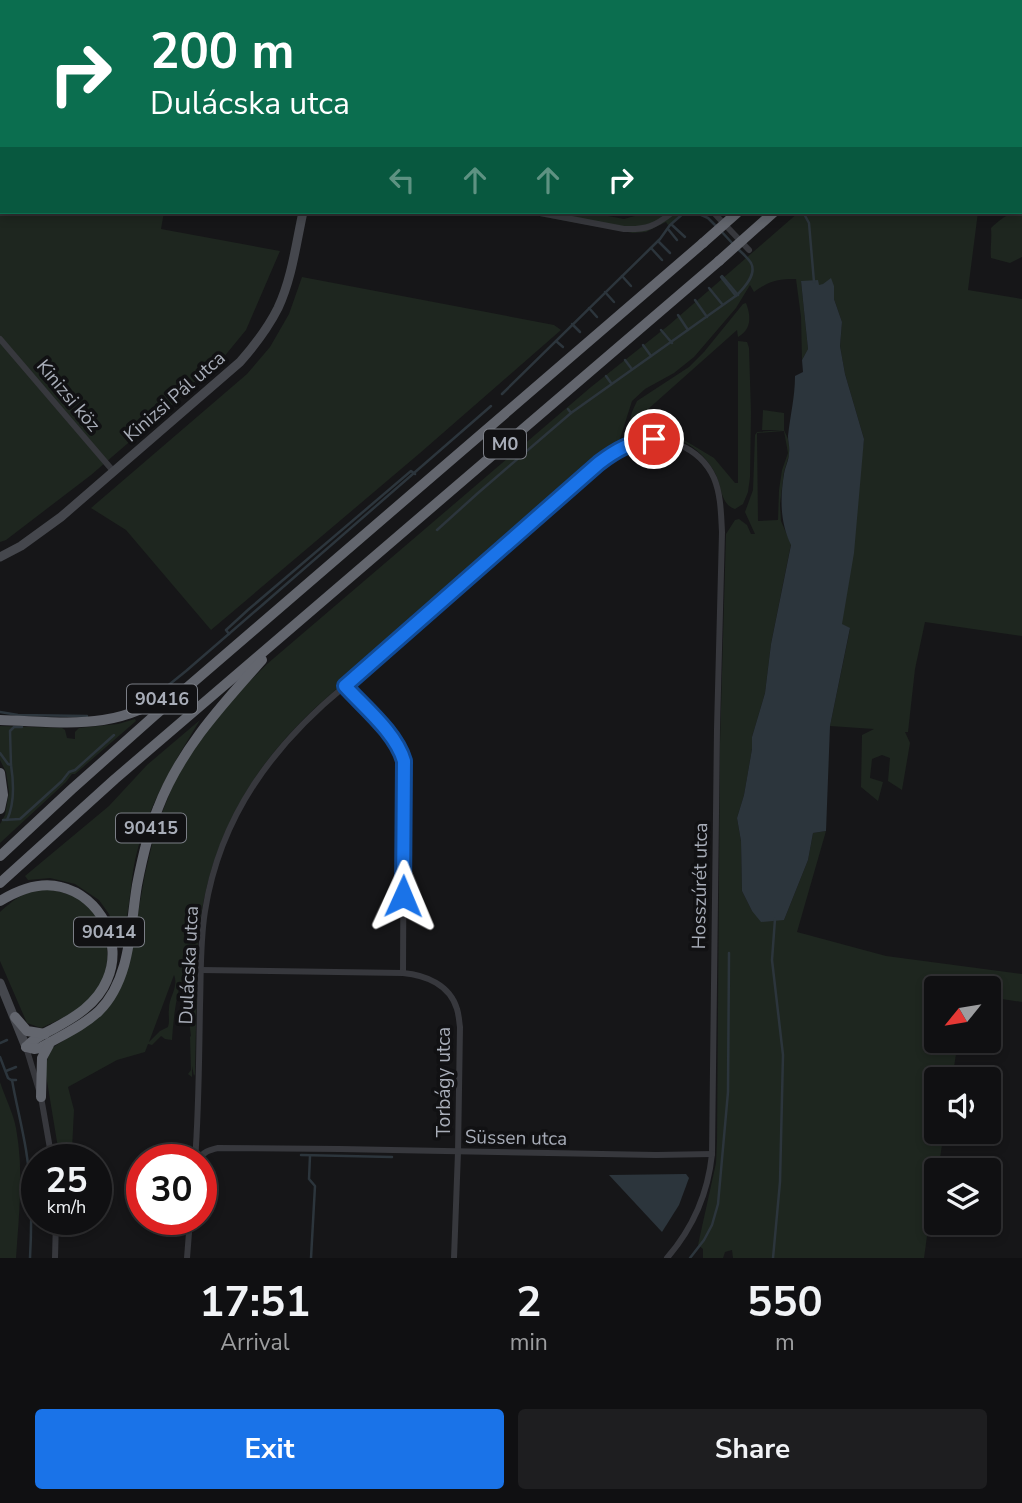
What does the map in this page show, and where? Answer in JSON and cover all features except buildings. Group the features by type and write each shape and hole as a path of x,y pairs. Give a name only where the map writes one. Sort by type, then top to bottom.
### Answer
{"highway":[{"name":"M0","path":"0,856 82,779 736,214"},
{"name":"M0","path":"0,883 96,795 772,214"},
{"name":"90415","path":"26,1047 38,1049 49,1037 91,1018 102,1008 115,988 126,956 137,887 157,808 192,742 290,628"},
{"name":"90416","path":"0,720 93,722 134,713 158,702 239,643"},
{"path":"0,773 3,795 0,809"},
{"name":"90414","path":"0,901 29,887 61,887 73,891 94,905 107,926 113,952 110,971 102,990 87,1008 49,1037"},
{"path":"15,1017 27,1031 49,1037 42,1058 41,1097"}],"street":[{"name":"Kinizsi Pál utca","path":"0,557 21,546 61,517 240,362 261,338 278,307 289,276 303,214"},
{"path":"545,214 639,230 653,226 670,214"},
{"path":"715,214 749,250"},
{"name":"Kinizsi köz","path":"0,339 114,472"},
{"name":"Dulácska utca","path":"197,1144 203,925 209,892 227,835 242,804 273,756 317,709 590,471 625,445 654,439 671,441 687,449 702,461 713,477 720,502"},
{"name":"Hosszúrét utca","path":"667,1258 696,1214 707,1184 712,1154 722,532 720,502"},
{"path":"345,686 394,739 404,761 403,973"},
{"name":"Torbágy utca","path":"201,970 403,973 427,977 443,987 457,1009 460,1044 454,1258"},
{"path":"0,983 26,1047 41,1097 50,1144"},
{"name":"Süssen utca","path":"217,1148 712,1154"},
{"path":"55,1258 56,1235"},
{"path":"187,1258 189,1235"}],"shaded area":[{"path":"0,214 164,214 161,229 280,251 246,330 214,369 91,475 0,542"},
{"path":"528,214 598,214 624,219 642,214 684,214 668,225 666,222 646,232 633,233"},
{"path":"797,214 978,214 968,290 1022,299 1022,636 925,622 915,669 908,732 905,732 910,743 902,790 888,781 890,758 882,755 872,759 870,778 883,782 878,801 861,787 862,735 874,729 830,726 850,629 841,624 864,439 845,374 840,346 842,322 834,299 834,286 801,281 808,349 802,360 801,317 796,279 773,281 754,292 750,285 736,308 694,357 674,373 645,389 632,401 618,445 597,459 315,708 266,762 246,791 216,854 206,888 197,961 181,985 175,1008 172,1040 161,1036 152,1045 148,1044 145,1052 117,1060 68,1087 74,1110 72,1144 57,1144 45,1069 48,1057 52,1048 97,1019 134,935 156,828 175,780 196,741 226,705 267,664","holes":["174,975 175,988 169,1004 168,1027 149,1042"]},
{"path":"1022,214 1022,257 1010,263 991,258 991,228 1008,215"},
{"path":"302,277 554,325 561,330 211,630 126,530 91,508 247,374 270,347 289,314"},
{"path":"831,278 834,299 842,322 840,346 845,374 864,439 854,553 842,624 850,628 830,726 826,831 813,833 808,860 784,920 761,922 742,891 741,841 737,818 744,795 752,737 765,693 771,644 791,545 783,519 782,492 789,456 788,436 795,376 803,372 802,360 808,349 801,281 818,280 819,285"},
{"path":"746,303 749,322 743,334 738,337 737,330 638,418 649,431 684,440 714,458 735,483 738,483 738,341 747,342 751,413 750,477 743,504 735,509 724,499 708,462 688,444 665,436 625,439 637,401 689,367"},
{"path":"763,410 784,413 784,430 790,452 784,472 780,504 781,521 791,544 771,644 765,693 752,737 744,795 737,818 741,841 742,891 752,911 784,920 808,860 813,833 826,831 797,932 886,956 1022,974 1022,1002 1001,999 1001,976 924,976 924,1054 956,1054 954,1067 924,1067 924,1144 942,1144 940,1158 924,1158 924,1235 927,1235 924,1258 733,1258 732,1250 725,1252 723,1258 703,1258 703,1249 698,1245 716,1163 717,1141 720,743 726,534 735,520 739,519 747,525 751,534 755,534 745,512 753,490 755,435 757,432 782,430 762,430","holes":["784,431 788,453 782,470 778,520 758,521 757,433"]},
{"path":"135,719 136,721 72,774 0,843 0,824 5,815 9,792 6,772 0,760 0,726 62,728 67,738 75,739 75,732 79,728 118,724"},
{"path":"200,720 163,784 148,817 135,860 124,934 119,947 109,914 99,900 75,884 50,878 28,880 25,876 109,806 147,765"},
{"path":"45,889 76,897 93,911 103,931 107,955 104,978 94,995 73,1012 41,1028 27,1023 0,961 0,912 20,896"},
{"path":"194,974 197,978 195,1074 194,1076 192,1066 192,1077 188,1074 191,1070 191,1036 185,1012 191,1010 191,985 186,984"},
{"path":"0,1082 15,1122 20,1160 16,1258 0,1258"},
{"path":"686,1174 689,1178 679,1205 662,1232 609,1175"}],"waterway":[{"path":"502,394 683,214"},
{"path":"699,214 716,226"},
{"path":"804,214 809,223 814,282"},
{"path":"672,225 685,237"},
{"path":"668,229 677,240"},
{"path":"721,231 733,244"},
{"path":"658,241 670,253"},
{"path":"651,248 662,260"},
{"path":"568,409 571,413 737,295 747,284 752,272 751,263 738,249"},
{"path":"622,276 631,286"},
{"path":"722,276 738,295"},
{"path":"721,277 736,296"},
{"path":"709,288 722,304"},
{"path":"605,292 614,302"},
{"path":"695,300 707,317"},
{"path":"589,308 597,317"},
{"path":"678,315 688,330"},
{"path":"572,324 580,332"},
{"path":"661,330 672,343"},
{"path":"556,341 563,347"},
{"path":"643,345 651,356"},
{"path":"625,360 631,368"},
{"path":"606,376 611,383"},
{"path":"147,701 186,671 491,406"},
{"path":"437,530 571,413"},
{"path":"229,634 226,630 249,609 411,471 415,474"},
{"path":"0,712 18,715 87,716"},
{"path":"11,765 10,731 14,727 22,727"},
{"path":"3,820 20,819 69,772 75,770 114,735"},
{"path":"0,753 11,765 13,779 13,800 7,820"},
{"path":"773,1258 780,1182 783,1055 772,960 775,919"},
{"path":"690,1258 712,1225 718,1204 728,1092 729,953"},
{"path":"0,1043 7,1040"},
{"path":"0,1057 8,1078 16,1080"},
{"path":"6,1071 16,1067"},
{"path":"12,1080 29,1177 30,1258"},
{"path":"301,1155 392,1157"},
{"path":"310,1156 309,1179 315,1186 311,1258"}],"route":[{"path":"403,896 404,761 394,739 345,686 599,463 625,445 654,439"}]}
